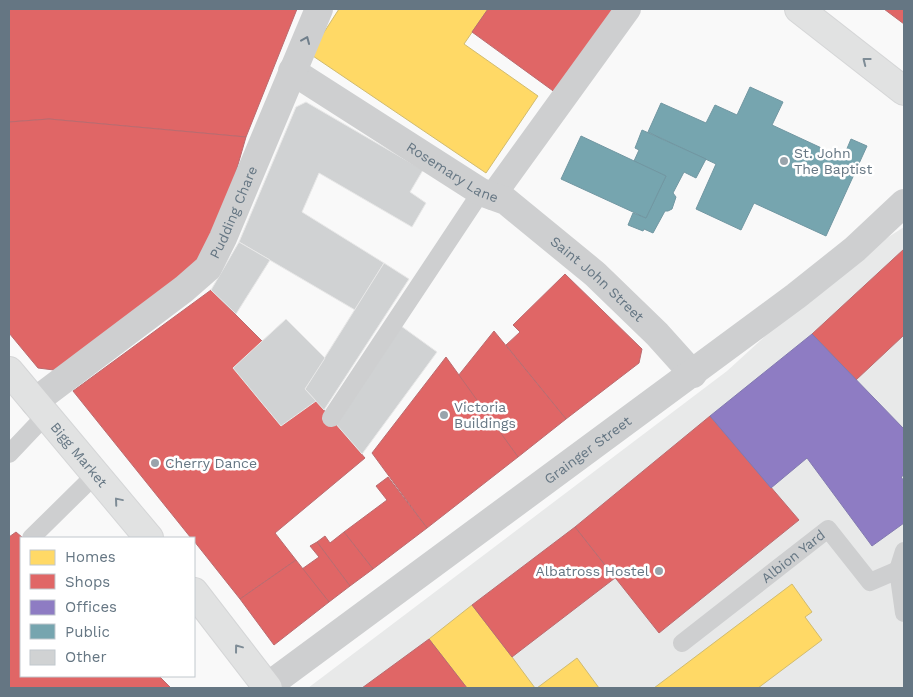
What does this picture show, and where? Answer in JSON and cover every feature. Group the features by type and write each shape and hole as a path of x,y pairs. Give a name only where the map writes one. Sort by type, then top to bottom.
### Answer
{"main road":[{"path":"799,9 904,91"},
{"name":"Bigg Market","path":"9,371 149,537"},
{"path":"195,593 267,688"}],"street":[{"name":"Pudding Chare","path":"40,409 208,268 223,238 319,9"},
{"name":"Rosemary Lane","path":"292,72 487,195 628,9"},
{"name":"Saint John Street","path":"487,195 506,202 595,274 657,334 693,374"},
{"name":"Grainger Street","path":"267,688 693,374 855,249 904,203"}],"lane":[{"path":"330,418 487,195"},
{"path":"9,454 40,409"},
{"path":"32,537 96,474"},
{"name":"Albion Yard","path":"682,644 828,529 870,582 898,570"},
{"path":"904,551 898,570 904,612"}],"shaded area":[{"path":"904,227 904,688 308,688 727,371 840,268"}],"building: Homes":[{"path":"339,9 488,9 464,44 538,96 486,173 310,54"},
{"path":"792,584 812,612 805,617 822,640 758,688 654,688"},
{"path":"472,605 535,688 467,688 429,639"},
{"path":"577,658 599,688 537,688"}],"building: Shops":[{"path":"9,9 297,9 246,137 49,119 9,122"},
{"path":"488,9 614,9 556,93 472,32"},
{"path":"884,9 904,9 904,24"},
{"path":"49,119 246,137 226,206 194,273 54,370 38,368 9,333 9,122"},
{"path":"904,249 904,335 856,380 812,334"},
{"path":"565,274 642,349 639,363 566,419 506,345 520,332 513,325"},
{"path":"211,290 263,342 233,368 281,426 316,401 365,458 275,533 296,560 240,599 195,542 195,537 190,537 73,391"},
{"path":"494,331 566,419 518,457 458,376"},
{"name":"Victoria Buildings","path":"446,357 518,457 427,528 372,453"},
{"path":"710,416 799,520 659,633 575,527"},
{"path":"388,477 427,528 373,569 344,532 387,500 376,486"},
{"path":"575,527 615,578 512,657 472,605"},
{"path":"16,532 22,537 20,537 20,677 160,677 171,688 9,688 9,537"},
{"path":"344,532 373,569 350,586 317,542 325,536 330,543"},
{"path":"317,542 350,586 329,602 302,569 319,557 310,546"},
{"path":"296,560 329,602 274,645 240,599"},
{"path":"429,639 467,688 362,688"}],"building: Offices":[{"path":"812,334 904,429 904,475 901,477 904,481 904,523 872,546 807,458 771,488 710,416"}],"building: Public":[{"name":"St. John The Baptist","path":"750,87 783,102 772,125 843,158 851,139 867,146 826,236 754,203 741,230 696,209 716,164 648,132 661,103 706,123 715,105 737,115"},
{"path":"642,130 706,159 696,178 684,172 673,193 676,197 672,209 665,211 653,233 628,225 633,213 646,218 666,176 634,161 639,150 635,148"},
{"path":"581,136 666,176 646,218 561,179"}],"building: Other":[{"path":"306,102 423,170 410,192 426,203 412,227 319,173 302,212 384,263 355,310 239,242 296,107"},
{"path":"239,242 270,260 236,314 211,290"},
{"path":"384,263 409,279 324,410 305,389"},
{"path":"286,319 325,358 305,389 316,401 281,426 233,368"},
{"path":"401,326 437,352 362,454 335,423"}],"place":[{"name":"St. John The Baptist","path":"784,161"},
{"name":"Victoria Buildings","path":"444,415"},
{"name":"Cherry Dance","path":"155,463"},
{"name":"Albatross Hostel","path":"659,571"}]}
